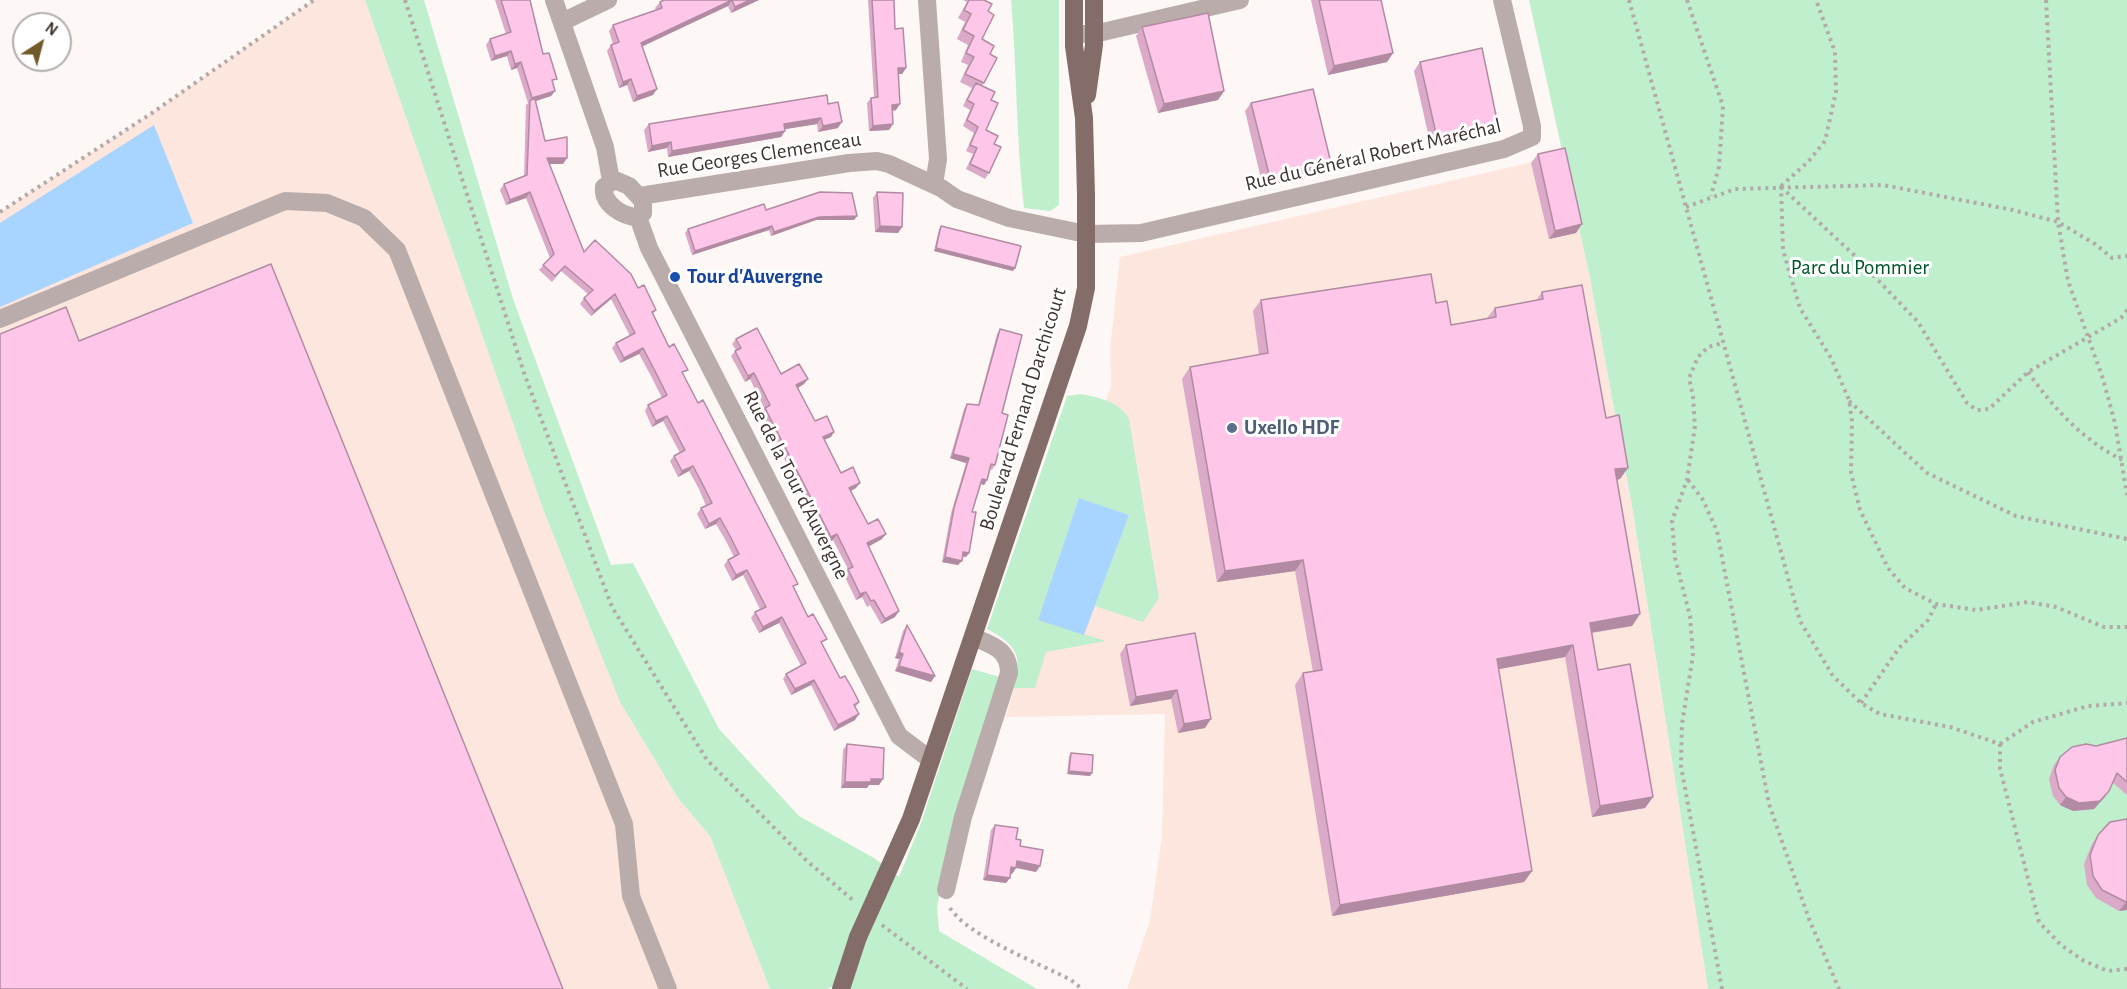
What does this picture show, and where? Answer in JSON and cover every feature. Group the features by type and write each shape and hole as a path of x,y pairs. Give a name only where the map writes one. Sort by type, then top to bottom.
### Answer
{"main road":[{"name":"Boulevard Fernand Darchicourt","path":"841,989 858,937 911,819 1078,326 1086,288 1086,234 1084,118 1074,34 1074,0"},
{"name":"Boulevard Fernand Darchicourt","path":"1084,118 1094,34 1094,0"}],"street":[{"path":"554,0 605,147 611,181"},
{"path":"562,22 608,0"},
{"path":"927,0 938,159 934,184"},
{"path":"1074,34 1094,34 1240,0"},
{"name":"Rue du Général Robert Maréchal","path":"1086,234 1141,233 1504,149 1532,137 1532,126 1502,0"},
{"name":"Rue Georges Clemenceau","path":"640,196 868,161 889,164 934,184 957,199 994,213 1086,234"},
{"path":"611,181 629,186 640,196 644,205 643,213 638,217 625,215 609,203 603,192 604,187 611,181"},
{"path":"0,319 285,201 327,203 364,218 398,250 624,824 631,896 668,989"},
{"name":"Rue de la Tour d'Auvergne","path":"638,217 649,248 899,736 931,760"},
{"path":"946,890 963,817 1009,673 1009,663 1004,653 997,646 974,637"}],"path":[{"path":"0,212 152,113 314,0"},
{"path":"405,0 524,374 612,607 707,760 807,861 857,904"},
{"path":"1629,0 1800,621 1833,676 1861,703 1880,714 1950,727 2000,744"},
{"path":"1687,0 1723,106 1719,167 1711,196"},
{"path":"1780,186 1808,162 1825,141 1836,92 1835,52 1816,0"},
{"path":"2046,0 2058,222 2068,281 2106,390 2123,460 2127,495"},
{"path":"1686,207 1735,189 1883,185 2013,210 2058,222 2095,244 2112,258 2127,256"},
{"path":"1780,186 1853,254 1918,322 1967,403 1977,410 1989,409 2028,372 2121,318 2127,310"},
{"path":"1780,186 1783,250 1800,308 1832,358 1849,400 1852,421 1851,473 1860,510 1888,568 1905,588 1936,604 1976,610 2028,602 2056,607 2104,627 2127,627"},
{"path":"1722,989 1681,766 1682,724 1693,655 1690,616 1674,558 1672,521 1687,480 1695,426 1694,396 1689,378 1698,357 1708,347 1723,343"},
{"path":"2028,372 2048,401 2073,425 2096,446 2123,460"},
{"path":"1849,400 1927,473 2016,516 2127,539"},
{"path":"1687,480 1703,500 1717,531 1769,804 1809,919 1839,989"},
{"path":"1861,703 1899,648 1928,620 1936,604"},
{"path":"2000,744 2033,722 2088,706 2127,703"},
{"path":"2000,744 2000,769 2039,922 2061,945 2084,961 2108,971 2127,969"},
{"path":"958,920 1071,980 1082,989"},
{"path":"880,923 967,989"}],"shaded area":[{"path":"314,0 365,0 543,509 620,702 678,798 710,836 770,989 0,989 0,212 152,113"},
{"path":"1563,155 1590,278 1632,506 1708,989 1127,989 1150,920 1162,836 1165,714 1006,717 1029,636 1111,386 1110,349 1120,257"}],"green space":[{"path":"365,0 424,0 513,299 611,565 633,563 719,729 799,816 874,858 899,877 921,823 972,669 1000,677 944,871 937,907 939,931 1037,989 841,989 841,983 827,989 770,989 710,836 678,798 620,702 543,509"},
{"path":"1011,0 1059,0 1059,205 1050,211 1024,208"},
{"name":"Parc du Pommier","path":"1529,0 2127,0 2127,989 1708,989 1632,506 1590,278"},
{"path":"1081,394 1114,404 1129,419 1159,598 1143,622 1095,606 1129,515 1079,498 1038,620 1106,641 1046,652 1035,688 1014,688 1018,668 1015,653 1005,640 987,629 1067,396"}],"water":[{"path":"154,125 193,223 0,307 0,223"},
{"path":"1079,498 1129,515 1084,635 1038,620"}],"building":[{"path":"501,0 530,0 543,54 549,53 557,79 552,80 555,91 532,98 521,62 515,64 511,51 495,56 490,39 511,32"},
{"path":"664,0 732,0 641,43 657,89 637,96 631,79 623,82 611,45 619,42 613,25 662,8 660,2"},
{"path":"732,0 750,0 735,7"},
{"path":"872,0 894,0 895,29 903,28 906,68 898,68 900,104 892,105 893,124 873,126 871,98 878,97"},
{"path":"969,0 984,0 992,4 988,11 994,15 982,39 994,46 990,54 997,58 984,83 965,74 974,57 966,53 974,36 963,30 971,14 964,10"},
{"path":"1319,0 1381,0 1393,53 1334,66"},
{"path":"1208,13 1224,91 1164,104 1142,27"},
{"path":"1482,48 1498,125 1437,138 1420,62"},
{"path":"976,83 995,92 991,100 998,103 986,130 998,136 994,144 1001,147 989,173 970,164 977,148 970,145 978,127 967,120 974,104 967,100"},
{"path":"1313,89 1331,163 1270,178 1251,103"},
{"path":"827,95 828,104 838,102 842,122 823,126 821,118 784,124 785,131 672,151 671,142 652,146 649,124"},
{"path":"535,99 545,141 567,137 567,158 547,158 584,252 595,240 631,274 638,288 644,285 656,310 652,312 669,347 674,344 688,370 682,372 698,403 703,400 798,584 793,586 808,617 813,614 827,639 821,642 840,678 845,676 859,702 854,705 859,714 838,725 814,680 795,689 786,674 806,663 782,617 763,627 755,612 766,607 747,570 736,575 728,560 739,554 730,536 720,518 709,524 701,508 712,503 702,483 693,466 682,471 674,456 685,450 667,416 656,421 648,405 667,395 655,371 643,348 624,358 616,343 635,333 615,294 594,311 584,298 593,290 565,266 555,276 543,265 554,254 530,192 510,200 504,184 527,175 530,100"},
{"path":"1565,148 1582,224 1555,231 1538,154"},
{"path":"820,192 852,193 857,216 819,217 774,232 772,226 695,251 688,229 764,204 766,210"},
{"path":"877,192 903,193 902,227 880,226"},
{"path":"941,226 1021,246 1015,268 936,248"},
{"path":"271,264 563,989 0,989 0,334 66,307 79,341"},
{"path":"1431,274 1436,303 1447,301 1451,325 1496,317 1495,308 1543,299 1542,292 1582,285 1606,418 1619,415 1628,468 1615,469 1640,614 1590,623 1598,670 1630,664 1653,797 1600,806 1573,645 1497,659 1532,871 1340,905 1303,673 1322,670 1303,560 1225,571 1190,367 1268,353 1261,300"},
{"path":"757,328 781,374 799,364 808,379 796,385 815,421 827,416 834,432 823,437 841,473 853,467 860,483 849,488 868,524 878,519 886,534 867,543 899,611 885,619 874,600 871,601 866,592 860,594 848,569 853,567 837,534 831,537 765,408 770,405 754,373 748,376 735,351 741,348 736,339"},
{"path":"1000,329 1022,335 1002,413 1008,415 995,465 991,464 987,480 982,479 972,512 976,512 969,553 963,552 962,561 945,557 954,508 969,458 953,454 967,404 979,405"},
{"path":"907,625 935,676 899,666 903,654 899,652"},
{"path":"1195,633 1211,719 1184,724 1177,690 1136,697 1126,645"},
{"path":"2127,738 2127,782 2117,773 2109,791 2100,801 2079,803 2066,797 2059,788 2055,770 2060,757 2072,747 2086,744 2096,746"},
{"path":"847,744 884,748 883,779 871,779 871,782 845,782"},
{"path":"1071,753 1093,755 1092,773 1069,771"},
{"path":"2127,819 2126,902 2102,890 2093,876 2090,855 2098,835 2110,822"},
{"path":"995,825 1018,828 1016,839 1021,840 1020,846 1043,850 1040,866 1017,861 1016,868 1011,867 1010,878 987,875"}],"place":[{"name":"Tour d'Auvergne","path":"675,277"},
{"name":"Uxello HDF","path":"1232,428"}]}
